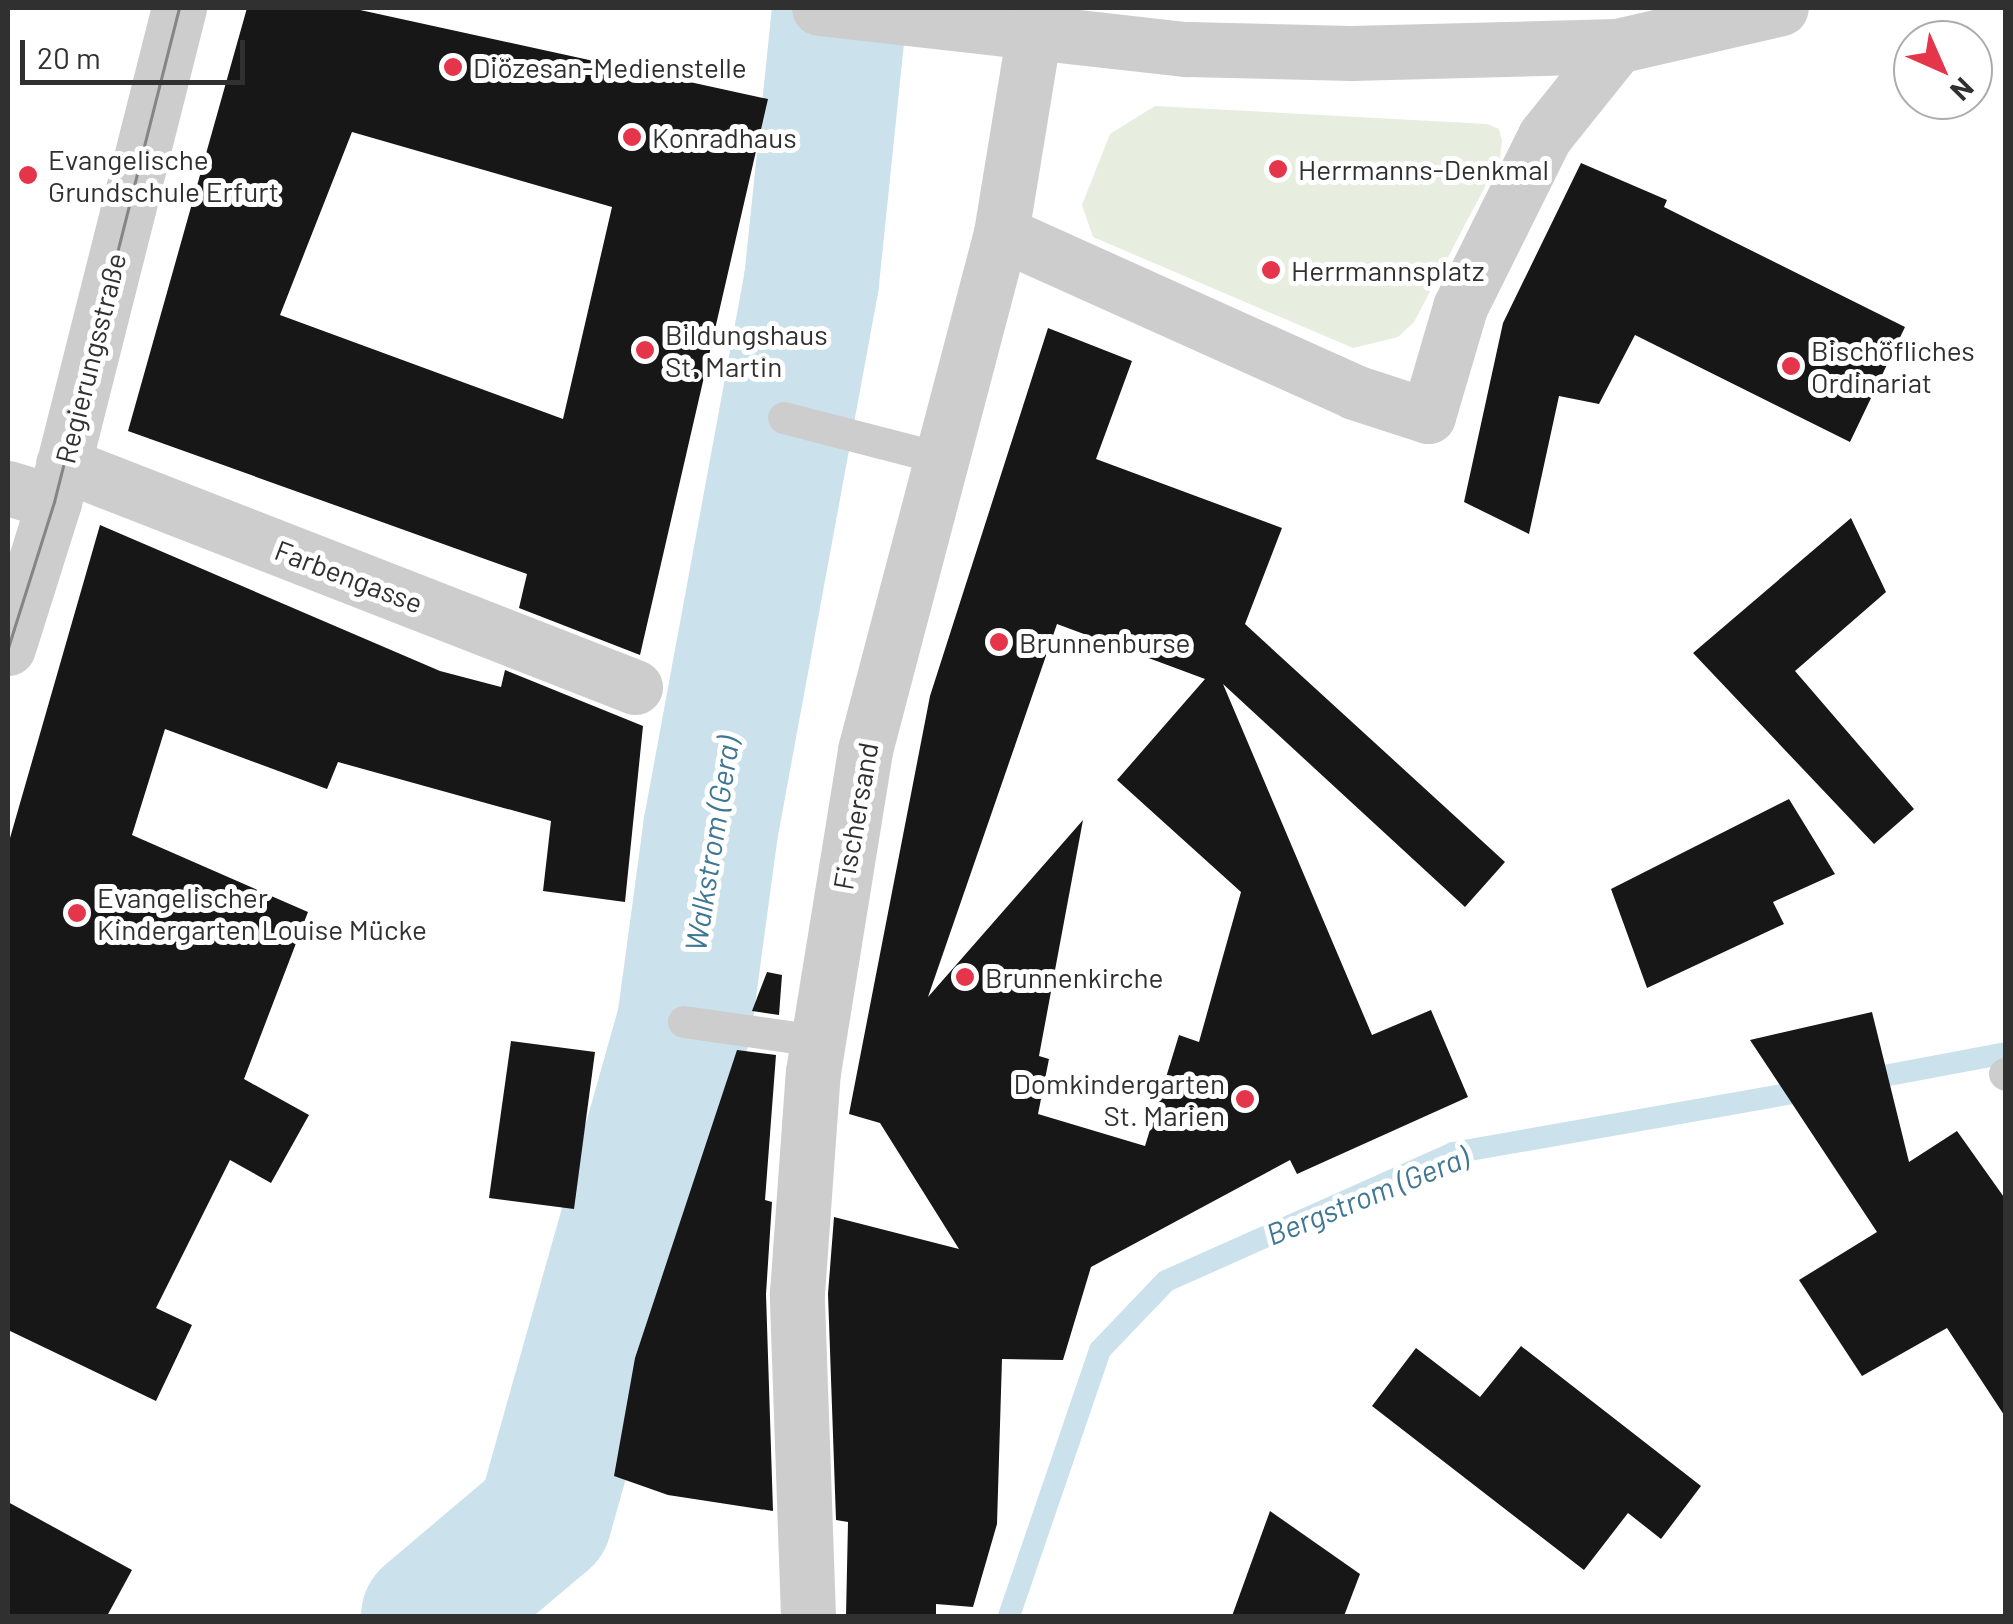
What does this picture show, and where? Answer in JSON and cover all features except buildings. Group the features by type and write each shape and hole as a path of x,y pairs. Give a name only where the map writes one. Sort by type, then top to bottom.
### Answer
{"street":[{"name":"Regierungsstraße","path":"8,648 41,484 180,8"},
{"path":"820,8 924,24 1067,25 1187,49 1351,53 1782,8"},
{"name":"Fischersand","path":"808,1616 797,1293 817,1041 866,750 1001,233 1067,25"},
{"path":"1001,233 1354,392 1428,416 1460,308 1545,136 1610,27"},
{"name":"Farbengasse","path":"41,484 635,688"}],"lane":[{"path":"784,418 942,458"},
{"path":"684,1022 817,1041"}],"shaded area":[{"path":"1155,106 1487,124 1499,129 1500,158 1414,322 1398,337 1353,348 1093,237 1082,205 1110,134"}],"waterway":[{"name":"Walkstrom (Gera)","path":"428,1616 544,1518 684,1022 710,829 811,281 839,8"},
{"name":"Bergstrom (Gera)","path":"1857,1081 2006,1053"},
{"name":"Bergstrom (Gera)","path":"1009,1616 1100,1350 1166,1281 1453,1153 1816,1089"}],"tram line":[{"path":"8,648 54,502 179,8"}],"place":[{"name":"Diözesan-Medienstelle","path":"453,67"},
{"name":"Konradhaus","path":"632,137"},
{"name":"Herrmanns-Denkmal","path":"1278,169"},
{"name":"Evangelische Grundschule Erfurt","path":"28,175"},
{"name":"Herrmannsplatz","path":"1271,270"},
{"name":"Bildungshaus St. Martin","path":"645,350"},
{"name":"Bischöfliches Ordinariat","path":"1791,366"},
{"name":"Brunnenburse","path":"999,642"},
{"name":"Evangelischer Kindergarten Louise Mücke","path":"77,913"},
{"name":"Brunnenkirche","path":"965,977"},
{"name":"Domkindergarten St. Marien","path":"1245,1099"}]}
